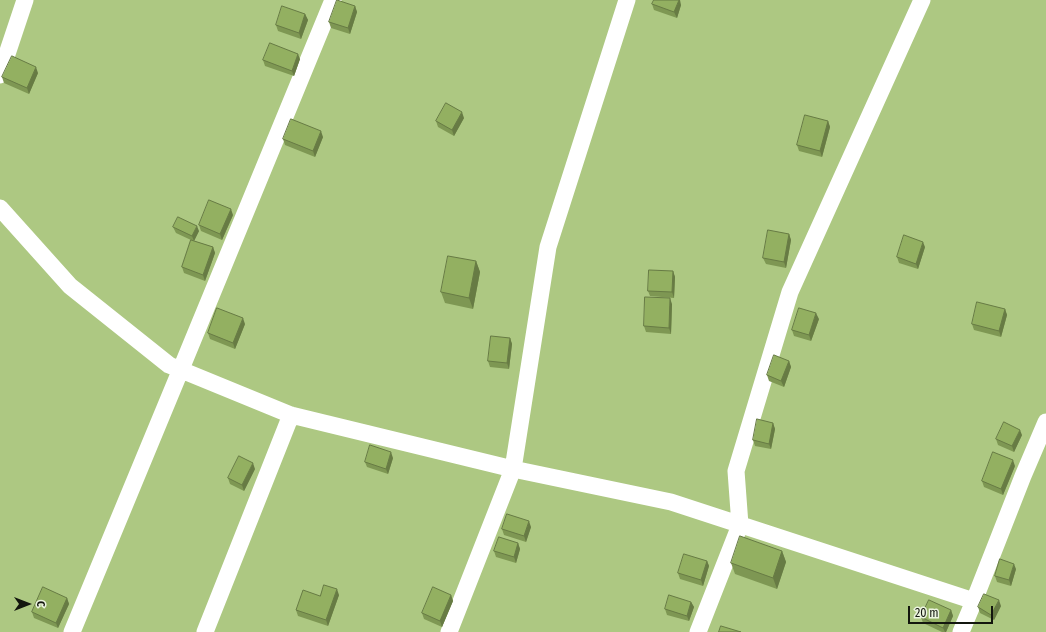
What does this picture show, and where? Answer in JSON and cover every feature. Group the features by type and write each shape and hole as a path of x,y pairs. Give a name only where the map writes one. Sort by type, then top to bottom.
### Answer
{"lane":[{"path":"0,75 25,0"},
{"path":"72,632 332,0"},
{"path":"449,632 513,469 548,247 627,0"},
{"path":"698,632 740,525 736,471 790,292 922,0"},
{"path":"0,208 70,286 169,364 291,415 513,469 671,502 974,601"},
{"path":"205,632 291,415"},
{"path":"961,632 1046,422"}],"green space":[{"path":"0,0 1046,0 1046,632 0,632"}],"building":[{"path":"337,0 355,6 348,28 329,22"},
{"path":"654,0 679,0 674,12 652,4"},
{"path":"282,6 305,14 299,33 276,25"},
{"path":"270,43 298,54 292,71 263,60"},
{"path":"12,56 36,67 27,88 2,77"},
{"path":"446,103 462,112 452,130 436,121"},
{"path":"805,115 828,121 820,151 797,145"},
{"path":"291,119 321,131 313,151 283,139"},
{"path":"209,200 231,209 220,234 199,225"},
{"path":"178,217 197,226 192,236 173,227"},
{"path":"768,230 789,234 784,262 763,258"},
{"path":"904,235 923,242 916,264 897,257"},
{"path":"191,240 213,247 203,275 182,267"},
{"path":"448,256 476,261 469,298 441,292"},
{"path":"649,270 673,271 672,292 648,291"},
{"path":"645,297 670,298 669,328 644,326"},
{"path":"977,302 1005,309 999,331 972,324"},
{"path":"217,308 243,318 233,343 208,333"},
{"path":"799,308 816,313 809,335 792,330"},
{"path":"491,336 510,338 507,363 488,361"},
{"path":"774,355 789,361 781,381 767,375"},
{"path":"757,419 773,423 769,444 753,440"},
{"path":"1004,422 1020,430 1012,446 996,439"},
{"path":"370,445 391,452 386,469 365,462"},
{"path":"993,452 1013,460 1001,489 982,481"},
{"path":"239,456 253,463 242,485 228,478"},
{"path":"507,514 529,521 524,536 502,529"},
{"path":"740,536 782,551 773,578 731,563"},
{"path":"499,537 518,543 514,557 494,551"},
{"path":"684,554 707,561 701,580 678,573"},
{"path":"1000,559 1014,564 1009,580 995,576"},
{"path":"324,585 337,589 326,620 296,610 303,590 320,596"},
{"path":"43,587 67,598 56,623 32,612"},
{"path":"433,587 451,595 440,621 422,613"},
{"path":"984,594 999,600 991,615 978,607"},
{"path":"669,595 691,602 687,616 665,609"},
{"path":"929,600 951,610 943,628 921,617"},
{"path":"721,626 741,632 719,632"}]}
